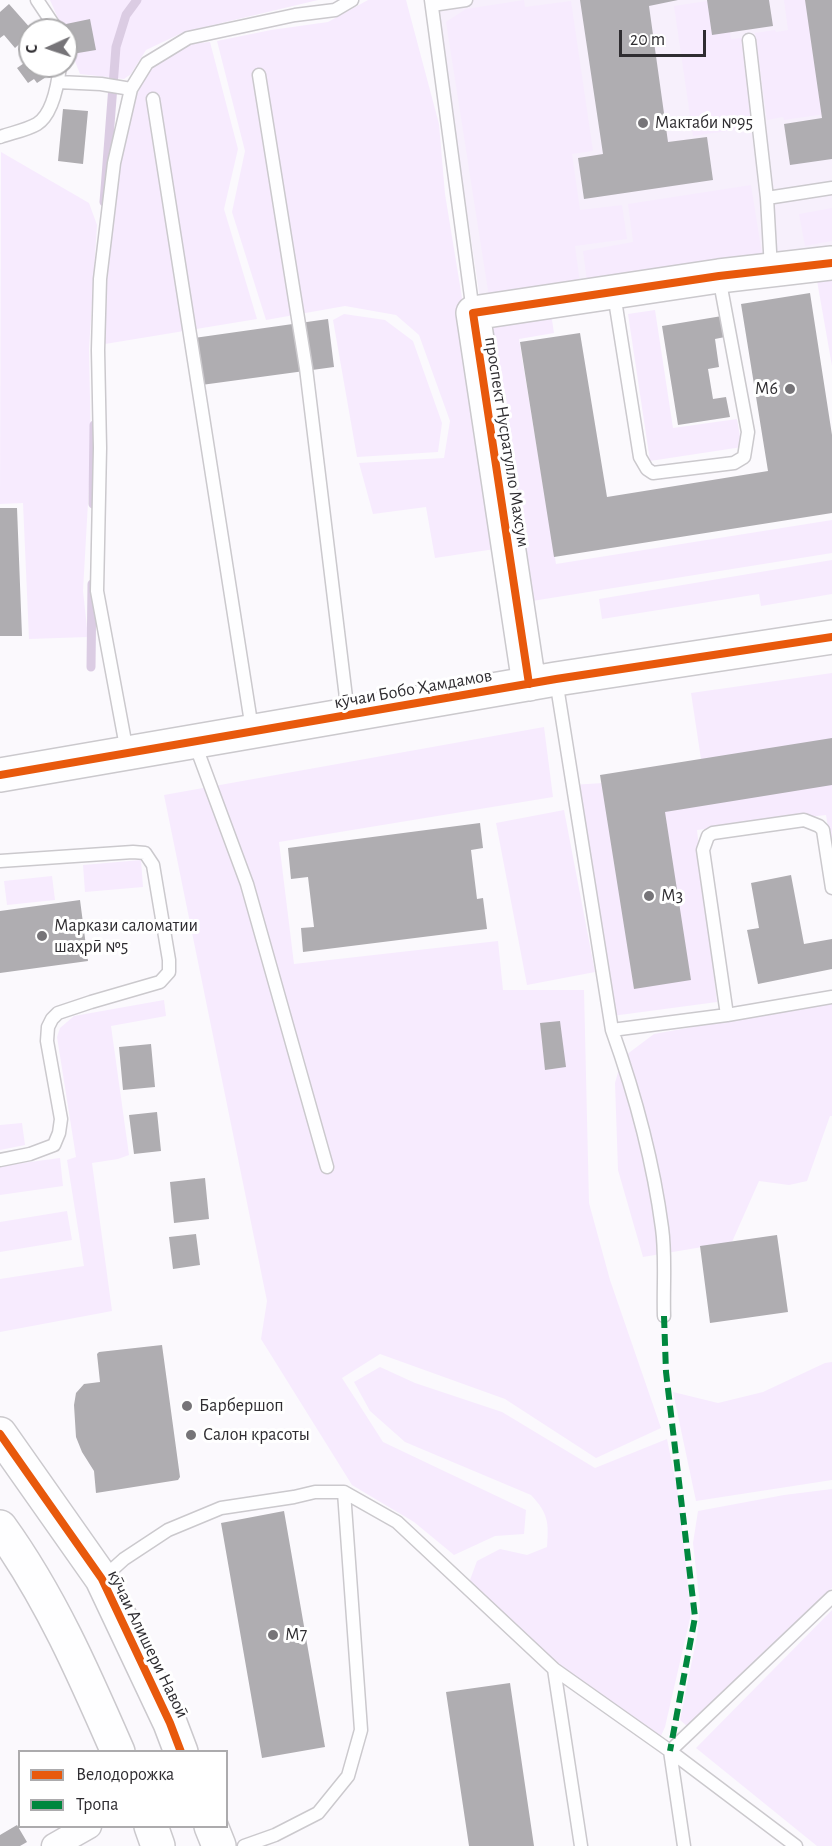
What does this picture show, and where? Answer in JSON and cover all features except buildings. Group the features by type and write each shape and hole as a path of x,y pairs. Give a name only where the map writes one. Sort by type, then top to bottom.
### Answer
{"street":[{"name":"проспект Нусратулло Махсум","path":"542,682 473,313 718,276 832,263"},
{"name":"кӯчаи Бобо Ҳамдамов","path":"0,775 542,682 832,637"},
{"name":"кӯчаи Алишери Навоӣ","path":"0,1434 102,1579 170,1723 180,1750"},
{"path":"0,1527 14,1545 69,1641 117,1750"},
{"path":"54,1846 87,1828"},
{"path":"151,1828 158,1846"},
{"path":"211,1828 219,1846"}],"lane":[{"path":"37,0 49,18"},
{"path":"127,753 97,591 100,279 125,88 147,63 188,38 295,15 335,10 352,0"},
{"path":"466,0 432,3 473,313"},
{"path":"749,40 767,198 771,270"},
{"path":"259,75 306,368 348,715"},
{"path":"0,137 38,123 49,109 58,78"},
{"path":"58,82 101,84 125,88"},
{"path":"153,99 253,732"},
{"path":"767,198 832,188"},
{"path":"614,293 643,464 653,473 734,462 744,457 748,432 718,276"},
{"path":"542,682 612,1030 630,1081 651,1168 662,1229 664,1316"},
{"path":"194,742 247,884 327,1167"},
{"path":"727,1015 703,850 708,836 713,833 804,820 811,821 823,830 832,888"},
{"path":"0,861 145,853 153,865 169,960 169,972 160,982 58,1013 52,1019 48,1027 47,1041 61,1119 59,1133 54,1145 30,1154 0,1160"},
{"path":"612,1030 727,1015 832,997"},
{"path":"102,1579 124,1559 168,1530 221,1508 315,1492 344,1492 397,1522 554,1669 670,1751 796,1846"},
{"path":"244,1846 275,1835 318,1813 348,1776 362,1730 344,1492"},
{"path":"670,1751 832,1597"},
{"path":"554,1669 581,1846"},
{"path":"670,1751 684,1846"}],"shaded area":[{"path":"50,0 318,0 184,32 146,50 131,74 124,79 80,74 78,69 78,18 58,18"},
{"path":"368,0 406,0 439,124 445,194 508,547 435,558 426,507 373,514 359,463 444,458 450,421 419,335 396,315 345,306 266,320 232,212 245,151 217,41 328,22"},
{"name":"Mактаби №95","path":"435,0 832,0 832,245 481,305"},
{"path":"524,0 525,7 571,1 593,151 572,154 580,210 622,205 627,239 575,246 580,283 489,297 446,22 466,9"},
{"path":"725,0 731,39 742,38 755,127 693,136 674,6"},
{"path":"784,0 819,0 832,113 784,120 783,117 767,120 755,33 788,30"},
{"path":"210,42 238,149 224,209 257,319 105,344 106,279 118,172 136,96 151,66 189,44"},
{"path":"1,152 89,203 97,225 89,349 91,449 83,591 88,637 29,639 23,503 0,504"},
{"path":"751,185 762,254 587,281 583,251 633,242 628,204"},
{"path":"832,208 832,241 805,246 799,214"},
{"path":"832,272 832,366 816,275"},
{"path":"550,307 554,333 519,339 556,564 832,520 832,553 526,602 480,318"},
{"path":"655,310 673,428 737,419 742,447 650,461 628,314"},
{"path":"344,314 385,320 413,341 442,423 438,452 357,457 333,320"},
{"path":"832,560 832,594 761,606 759,594 602,619 599,599"},
{"path":"832,673 832,761 704,779 691,693"},
{"path":"544,727 553,797 279,842 294,964 498,941 503,990 584,990 589,1203 610,1280 661,1428 596,1458 505,1399 380,1354 342,1378 383,1442 526,1510 524,1534 495,1536 454,1555 414,1522 352,1485 261,1339 267,1301 164,795"},
{"path":"619,782 832,784 832,854 826,815 697,830 717,1002 612,1016 571,785"},
{"path":"564,810 595,972 527,985 496,823"},
{"path":"141,860 143,887 85,892 83,865"},
{"path":"52,876 55,900 7,905 4,881"},
{"path":"164,1000 166,1016 111,1026 129,1155 92,1163 112,1311 0,1332 0,1279 84,1266 67,1160 76,1157 57,1037 60,1028 74,1016"},
{"path":"832,1002 832,1116 830,1116 807,1181 789,1185 759,1181 732,1242 643,1257 618,1170 615,1083 622,1058 654,1034"},
{"path":"22,1123 25,1145 0,1150 0,1125"},
{"path":"60,1158 63,1186 0,1195 0,1166"},
{"path":"67,1211 72,1240 0,1252 0,1222"},
{"path":"832,1362 832,1480 696,1501 673,1392 718,1403 763,1392 825,1363"},
{"path":"380,1367 415,1383 502,1412 595,1468 667,1439 679,1498 691,1614 665,1727 660,1738 558,1667 467,1588 477,1561 500,1549 527,1555 547,1547 546,1518 541,1507 531,1495 405,1442 370,1411 354,1382"},
{"path":"832,1489 832,1588 688,1727 680,1720 697,1636 700,1605 693,1543 698,1511 784,1495"},
{"path":"832,1610 832,1846 817,1846 696,1748"}],"waterway":[{"path":"104,202 116,47 126,15 137,0"},
{"path":"93,504 94,425"},
{"path":"91,667 92,584"}],"marked path":[{"path":"664,1316 666,1372 695,1617 670,1751"}],"cycle path":[{"path":"529,684 473,313 719,276 832,263"},
{"path":"0,775 556,679 832,637"},
{"path":"0,1434 102,1579 170,1723 180,1750"}],"place":[{"name":"Mактаби №95","path":"643,123"},
{"name":"М6","path":"790,389"},
{"name":"М3","path":"649,896"},
{"name":"Маркази саломатии шаҳрӣ №5","path":"42,936"},
{"name":"Барбершоп","path":"187,1406"},
{"name":"Салон красоты","path":"191,1435"},
{"name":"М7","path":"273,1635"}]}
